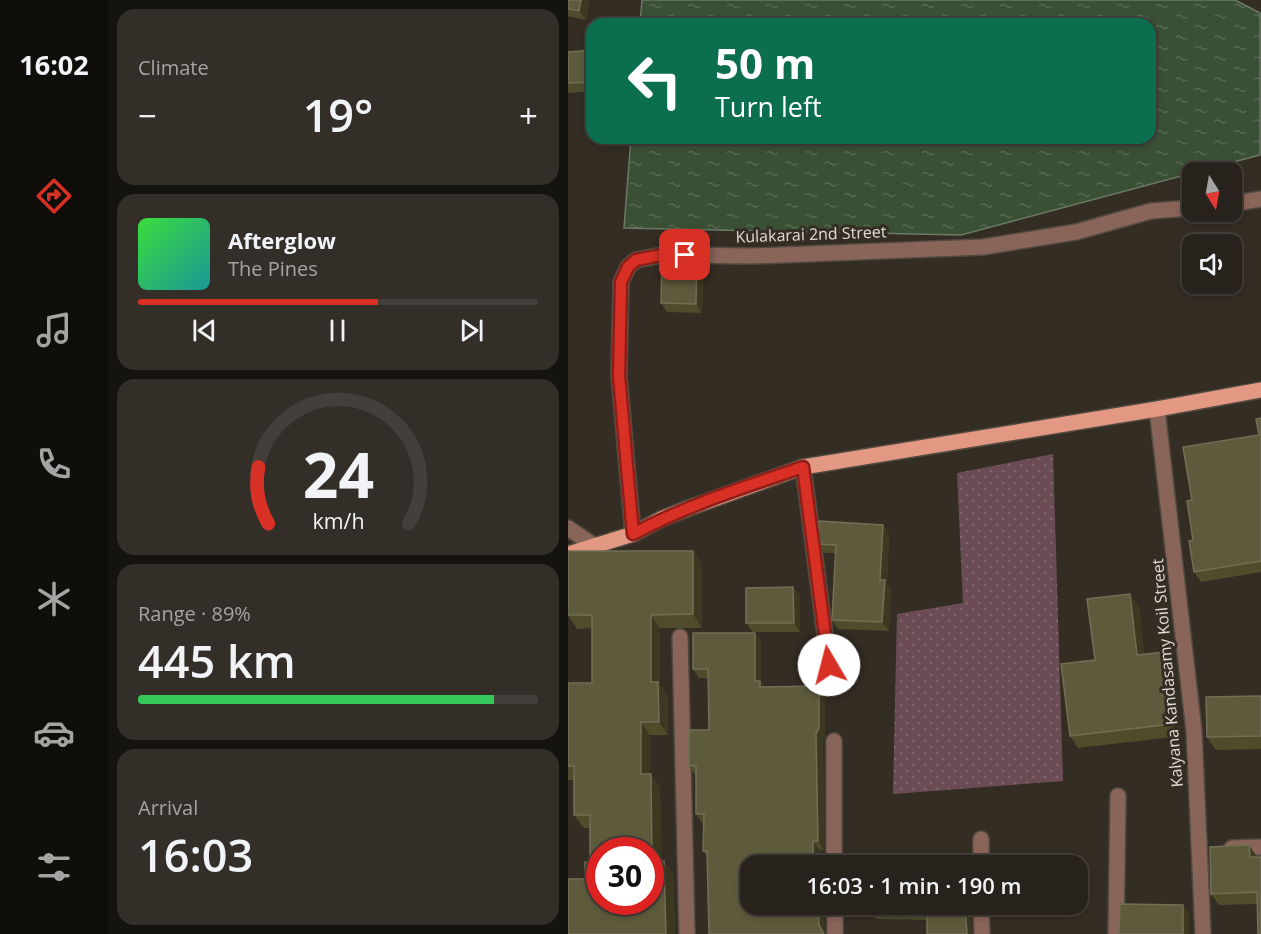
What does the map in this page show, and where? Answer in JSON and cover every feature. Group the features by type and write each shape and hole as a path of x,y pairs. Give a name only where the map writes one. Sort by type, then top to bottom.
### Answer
{"main road":[{"path":"568,554 633,534 661,519 803,467 1261,390"}],"street":[{"path":"1242,202 1261,199"},
{"name":"Kulakarai 2nd Street","path":"633,534 619,376 621,282 628,267 636,260 662,255 753,256 983,247 1076,232 1151,211 1182,209"},
{"name":"Kalyana Kandasamy Koil Street","path":"1157,409 1194,731 1202,934"},
{"path":"803,467 829,665"},
{"path":"568,528 596,547"},
{"path":"680,636 688,934"},
{"path":"834,741 834,855"},
{"path":"1116,934 1118,796"},
{"path":"981,839 981,855"},
{"path":"1199,850 1261,847"},
{"path":"835,915 835,934"},
{"path":"981,915 982,934"}],"shaded area":[{"path":"1053,454 1063,781 893,794 897,614 963,603 957,473"}],"water":[{"path":"642,0 1235,0 1260,13 1260,155 1234,162 1182,162 1182,176 961,235 624,228 631,144 1156,144 1156,18 640,18"}],"building":[{"path":"568,0 581,0 579,11 568,9"},
{"path":"586,50 586,82 568,83 568,52"},
{"path":"662,257 697,258 696,304 661,303"},
{"path":"1261,418 1261,561 1194,572 1189,541 1193,540 1187,501 1192,500 1183,447 1259,435 1256,419"},
{"path":"819,521 883,525 880,580 885,580 882,622 832,620 836,545 818,544"},
{"path":"568,551 693,551 693,614 651,615 651,682 658,682 659,722 641,722 641,774 651,774 652,837 590,837 590,815 574,815 574,766 568,766 568,683 592,683 592,615 568,615"},
{"path":"793,587 794,623 746,623 746,588"},
{"path":"1130,594 1137,655 1164,652 1172,724 1070,736 1061,664 1095,660 1087,599"},
{"path":"693,633 755,633 755,681 760,681 760,687 819,686 819,728 816,734 818,841 813,841 813,855 740,855 740,915 819,915 819,925 824,934 709,934 707,851 703,851 704,814 696,814 696,766 689,766 689,730 709,730 708,669 693,669"},
{"path":"1261,696 1261,736 1207,737 1206,697"},
{"path":"1249,845 1250,857 1261,857 1261,934 1258,934 1257,892 1211,894 1210,847"},
{"path":"664,861 666,934 568,934 568,879 585,879 585,862 586,915 664,915"},
{"path":"1120,904 1183,905 1183,934 1119,934"},
{"path":"927,915 966,915 967,934 927,934"}],"route":[{"path":"685,255 662,255 636,260 628,267 621,282 619,376 633,534 661,519 803,467 829,665"}]}
